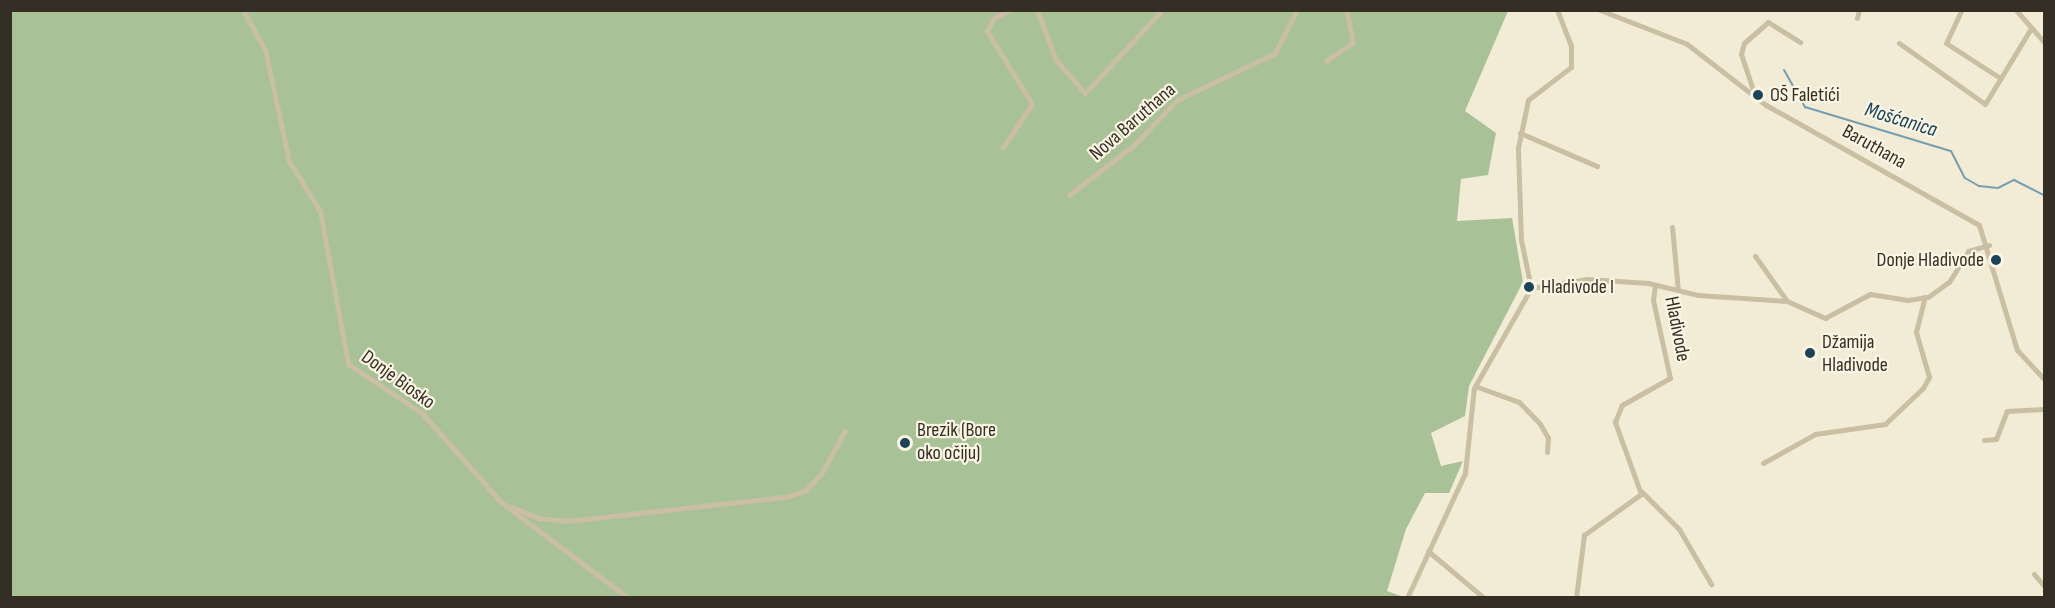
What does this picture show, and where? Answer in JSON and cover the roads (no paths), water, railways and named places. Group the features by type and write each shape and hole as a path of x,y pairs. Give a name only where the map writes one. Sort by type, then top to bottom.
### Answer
{"street":[{"name":"Donje Biosko","path":"243,10 265,50 289,161 320,212 348,363 422,413 502,503 628,597"},
{"path":"1003,147 1032,104 987,31 994,18 1010,10"},
{"path":"1037,10 1056,60 1085,93 1162,10"},
{"name":"Nova Baruthana","path":"1068,195 1134,146 1177,100 1275,53 1297,10"},
{"path":"1326,62 1353,42 1346,10"},
{"path":"1407,597 1465,473 1475,386 1531,288 1521,240 1520,135 1528,100 1571,67 1571,46 1557,10"},
{"name":"Baruthana","path":"1600,10 1687,44 1755,96 1971,219 1989,245 2017,350 2044,379"},
{"path":"1857,18 1859,10"},
{"path":"2016,10 2030,30 2044,42"},
{"path":"1961,11 1946,43 1958,56 2000,78"},
{"path":"1755,96 1741,54 1744,43 1768,22 1800,42"},
{"path":"1899,43 1985,104 2030,30"},
{"path":"1520,135 1597,166"},
{"path":"1672,227 1678,290"},
{"path":"1763,463 1815,434 1885,424 1923,388 1929,377 1916,332 1925,297 1949,282 1968,251 1989,245"},
{"path":"1755,256 1787,301"},
{"name":"Hladivode","path":"1531,288 1587,279 1655,286 1750,302 1787,301 1825,318 1870,294 1925,297"},
{"name":"Hladivode","path":"1641,491 1615,422 1622,405 1670,378 1653,300 1655,286"},
{"path":"1475,386 1519,402 1540,424 1548,438 1547,452"},
{"path":"1984,440 1996,439 2007,411 2044,409"},
{"path":"502,503 538,519 567,521 786,497 805,491 821,474 845,431"},
{"path":"1576,597 1584,535 1638,500 1641,491 1679,530 1711,584"},
{"path":"1428,551 1484,597"},
{"path":"2034,574 2044,586"}],"waterway":[{"name":"Mošćanica","path":"1784,70 1805,107 1951,151 1965,178 1979,186 1998,188 2014,180 2044,195"}],"place":[{"name":"OŠ Faletići","path":"1758,95"},
{"name":"Donje Hladivode","path":"1996,260"},
{"name":"Hladivode I","path":"1529,287"},
{"name":"Džamija Hladivode","path":"1810,353"},
{"name":"Brezik (Bore oko očiju)","path":"905,443"}]}
